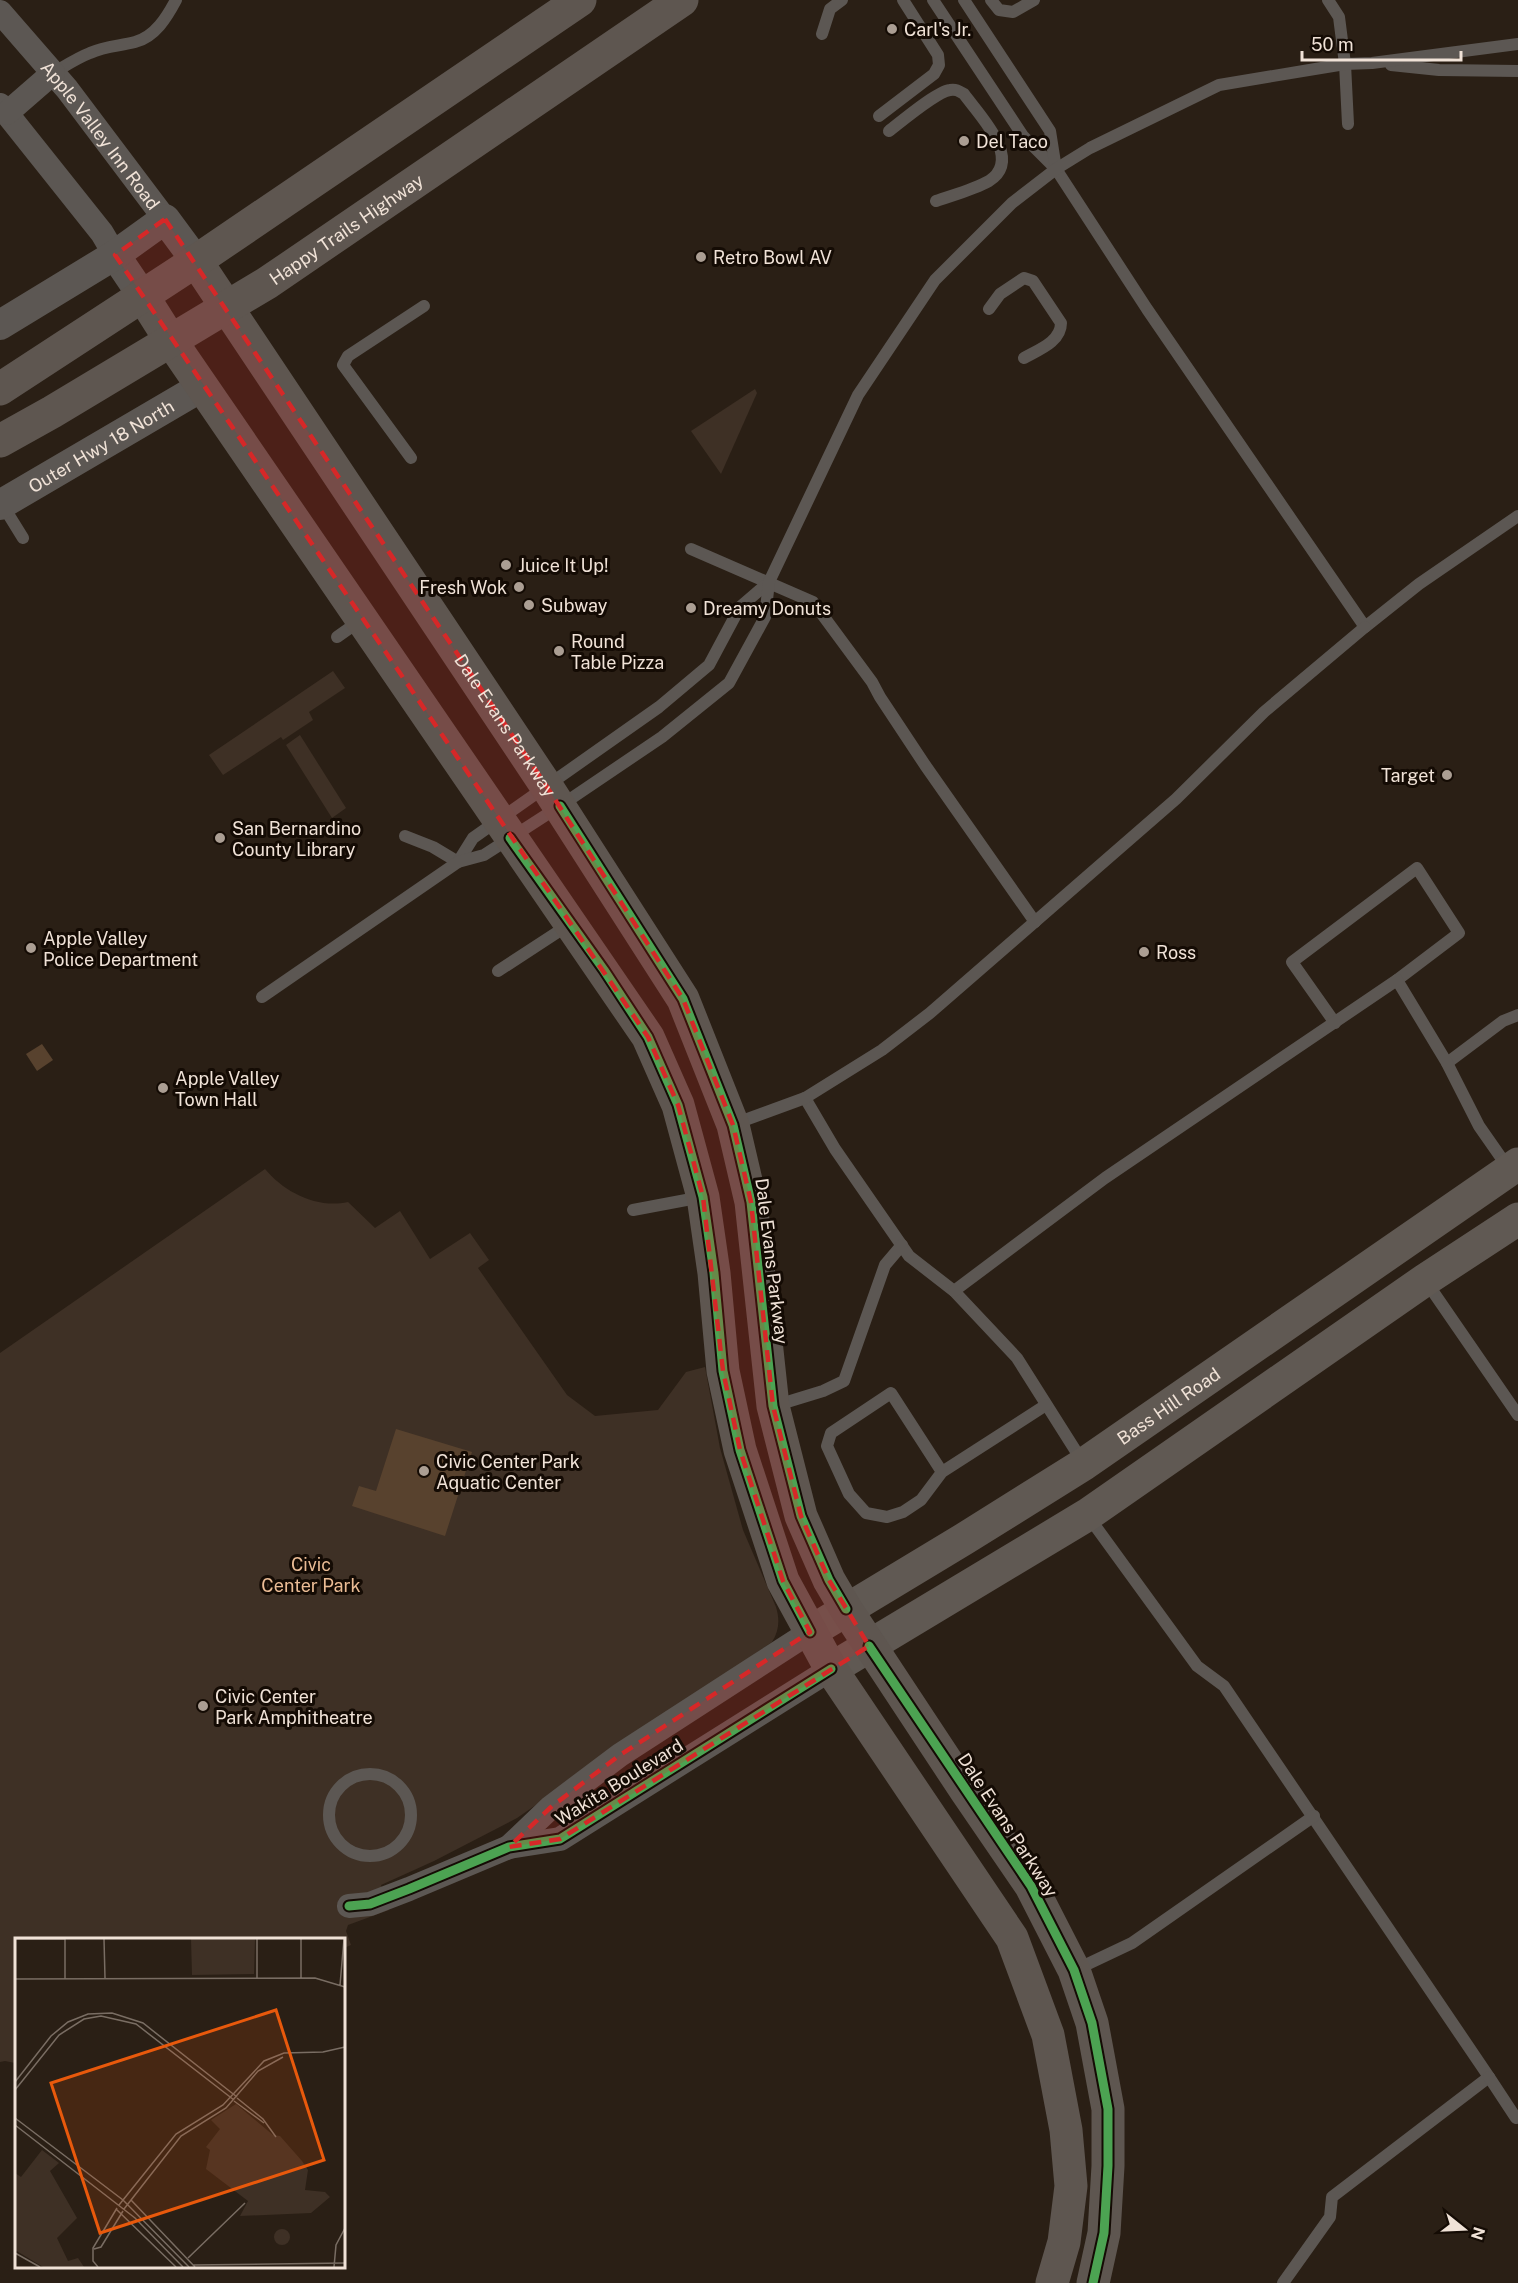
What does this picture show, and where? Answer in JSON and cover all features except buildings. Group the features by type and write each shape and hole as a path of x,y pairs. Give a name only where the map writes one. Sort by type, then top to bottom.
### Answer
{"main road":[{"path":"0,389 196,261 580,0"},
{"name":"Happy Trails Highway","path":"0,441 228,307 286,270 682,0"},
{"name":"Dale Evans Parkway","path":"196,261 553,796 683,999 733,1125 751,1203 773,1406 801,1516 829,1580 869,1646 1032,1886 1074,1970 1092,2023 1108,2109 1108,2166 1104,2234 1093,2283"},
{"path":"142,296 203,386 350,628 505,829 648,1037 678,1105 703,1197 714,1273 723,1371 740,1450 783,1581 831,1669 1012,1938 1048,2035 1066,2130 1071,2186 1064,2242 1052,2283"},
{"name":"Bass Hill Road","path":"810,1632 1084,1464 1515,1172"},
{"path":"831,1669 1087,1515 1425,1280 1518,1219"}],"street":[{"name":"Apple Valley Inn Road","path":"0,12 53,73 196,261"},
{"path":"53,73 4,109 102,233 142,296"},
{"path":"0,324 115,255 165,219"},
{"name":"Outer Hwy 18 North","path":"1,504 203,386"},
{"name":"Wakita Boulevard","path":"509,1847 551,1807 620,1755 810,1632"},
{"name":"Wakita Boulevard","path":"349,1906 370,1904 509,1847 560,1839 831,1669"}],"lane":[{"path":"53,73 90,52 117,44 134,42 148,36 163,21 176,0"},
{"path":"822,34 830,9 842,0"},
{"path":"879,116 927,80 939,65 938,55 903,0"},
{"path":"933,0 1023,136 1056,170 1147,309 1365,627"},
{"path":"964,0 1050,131 1056,170"},
{"path":"992,0 999,10 1013,12 1034,0"},
{"path":"1328,0 1339,17 1345,64 1348,124"},
{"path":"262,997 458,862 484,855 505,829 553,796 662,737 729,683 765,617 769,582 858,394 935,280 1012,203 1090,148 1219,85 1345,64 1372,63 1493,45 1518,44"},
{"path":"1372,63 1439,70 1518,71"},
{"path":"889,131 938,95 948,90 957,90 964,94 1001,146 1003,157 999,169 991,179 936,201"},
{"path":"989,309 1000,294 1024,278 1033,281 1061,323 1061,329 1052,341 1024,358"},
{"path":"411,458 343,366 348,356 424,306"},
{"path":"1,504 23,538"},
{"path":"733,1125 805,1098 882,1050 930,1013 1176,799 1264,712 1312,669 1419,584 1518,516"},
{"path":"691,549 813,602 872,682 925,765 1035,922"},
{"path":"458,862 473,838 505,829 553,796 709,665 740,607 769,582"},
{"path":"405,836 433,847 458,862"},
{"path":"954,1291 1105,1178 1335,1023 1459,933 1417,868 1292,962 1335,1023"},
{"path":"498,971 571,923"},
{"path":"1397,980 1448,1063 1479,1126 1515,1172"},
{"path":"1448,1063 1503,1021 1518,1015"},
{"path":"805,1098 835,1149 909,1256 954,1291 1017,1358 1084,1464"},
{"path":"633,1210 703,1197"},
{"path":"773,1406 823,1391 844,1381 885,1265 902,1245"},
{"path":"1425,1280 1518,1415"},
{"path":"942,1472 891,1393 831,1433 827,1446 849,1494 866,1513 887,1517 903,1512 921,1500 942,1472 1047,1405"},
{"path":"1087,1515 1197,1666 1224,1686 1516,2118 1518,2117"},
{"path":"376,1774 393,1782 406,1796 411,1808 408,1833 400,1844 390,1852 376,1856 363,1856 349,1851 338,1842 332,1830 329,1815 332,1802 339,1789 349,1780 363,1775 376,1774"},
{"path":"1074,1970 1132,1943 1314,1816"},
{"path":"1283,2283 1330,2217 1332,2197 1489,2076"}],"highlighted area":[{"path":"165,219 547,787 683,999 733,1125 751,1202 773,1406 801,1516 829,1580 869,1646 560,1839 509,1847 551,1807 620,1755 810,1632 783,1581 740,1450 723,1371 703,1197 678,1105 648,1037 115,255"}],"green space":[{"path":"755,389 757,393 721,474 691,431"},
{"path":"333,671 345,688 309,712 313,720 283,740 281,737 223,775 209,755"},
{"path":"300,735 346,808 332,818 286,745"},
{"name":"Civic Center Park","path":"265,1169 282,1185 302,1197 325,1203 348,1202 375,1228 400,1211 430,1259 470,1233 489,1260 478,1268 567,1395 595,1416 658,1410 686,1372 705,1367 720,1448 743,1530 776,1607 777,1630 772,1642 517,1818 434,1861 381,1885 389,1910 348,1925 346,1931 351,1945 345,1948 345,1938 15,1938 15,2063 0,2062 0,1353"}],"shaded area":[{"path":"42,1044 53,1060 37,1071 26,1054"},
{"path":"396,1429 472,1452 445,1536 352,1506 359,1486 376,1491"}],"cycle path":[{"path":"560,806 683,999 733,1125 751,1202 773,1406 801,1516 829,1580 846,1609"},
{"path":"510,838 604,970 648,1037 678,1105 703,1197 714,1273 723,1371 740,1450 783,1581 810,1632"},
{"path":"869,1646 1031,1886 1074,1970 1092,2023 1108,2109 1108,2166 1104,2233 1093,2283"},
{"path":"349,1906 370,1904 509,1847 560,1839 831,1669"}],"place":[{"name":"Carl's Jr.","path":"892,29"},
{"name":"Del Taco","path":"964,141"},
{"name":"Retro Bowl AV","path":"701,257"},
{"name":"Juice It Up!","path":"506,565"},
{"name":"Fresh Wok","path":"519,587"},
{"name":"Subway","path":"529,605"},
{"name":"Dreamy Donuts","path":"691,608"},
{"name":"Round Table Pizza","path":"559,651"},
{"name":"Target","path":"1447,775"},
{"name":"San Bernardino County Library","path":"220,838"},
{"name":"Apple Valley Police Department","path":"31,948"},
{"name":"Ross","path":"1144,952"},
{"name":"Apple Valley Town Hall","path":"163,1088"},
{"name":"Civic Center Park Aquatic Center","path":"424,1471"},
{"name":"Civic Center Park Amphitheatre","path":"203,1706"}]}
